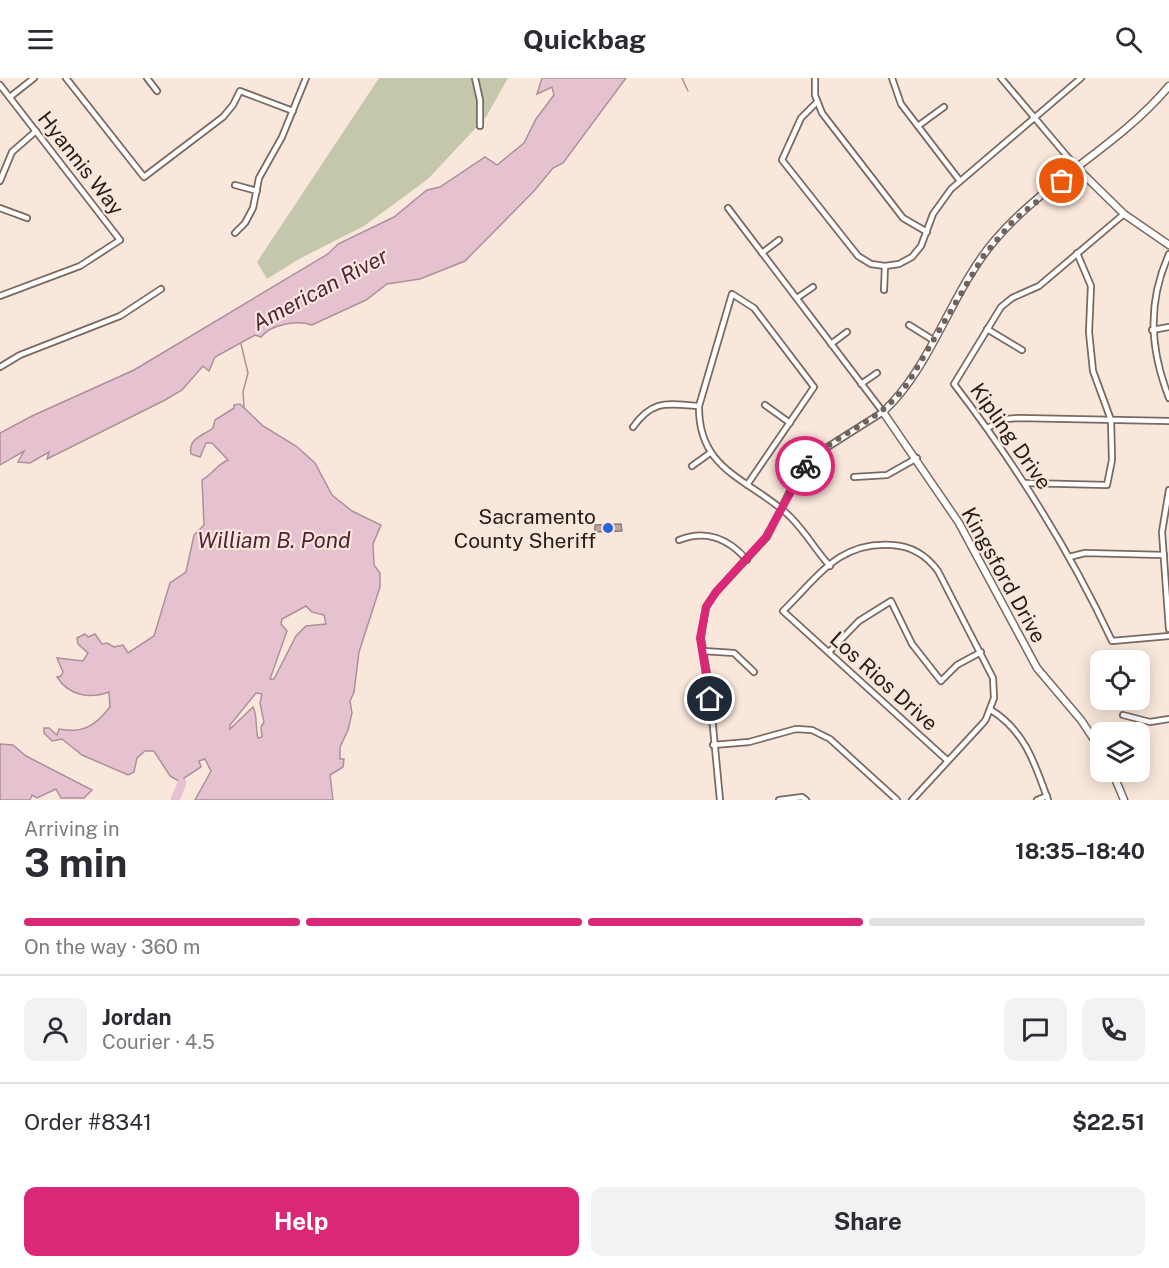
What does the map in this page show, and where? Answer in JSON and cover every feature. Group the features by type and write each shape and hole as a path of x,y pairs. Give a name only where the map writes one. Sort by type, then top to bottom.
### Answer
{"street":[{"path":"10,97 34,78"},
{"path":"66,78 144,177 222,117 233,105 240,91 293,111"},
{"path":"147,78 157,91"},
{"path":"235,232 249,216 259,178 282,137 306,78"},
{"path":"475,78 480,100 480,126"},
{"path":"815,78 817,102 822,113 903,218 927,232"},
{"path":"892,78 899,101 960,181"},
{"path":"1001,78 1077,168 1124,214 1169,245"},
{"path":"817,102 801,118 782,160 853,251 864,261 885,266 899,264 912,257 921,246 938,205 960,181 1082,78"},
{"name":"Hyannis Way","path":"0,85 120,240 80,266 0,296"},
{"path":"720,800 710,699 700,629 706,607 716,592 766,537 797,477 815,455 882,412 908,383 976,267 994,241 1014,220 1136,120 1169,86"},
{"path":"918,126 944,107"},
{"path":"0,181 12,152 36,131"},
{"path":"235,185 257,191"},
{"path":"0,208 27,218"},
{"path":"728,208 882,412"},
{"name":"Kipling Drive","path":"1124,214 1039,286 1006,302 954,384 1025,483 1070,557 1112,641 1169,636"},
{"path":"762,253 778,240"},
{"path":"1025,483 1107,485 1112,460 1111,420 1093,371 1089,332 1091,286 1077,253"},
{"path":"1169,254 1155,296 1152,330 1157,362 1169,398"},
{"path":"884,290 885,266"},
{"path":"797,298 813,286"},
{"path":"0,367 20,355 120,316 161,289"},
{"path":"747,485 814,387 754,308 732,294 699,406 699,422 710,453 722,468 782,509 796,522 830,566 843,554 865,545 897,545 915,551 928,560 938,572 981,652 994,684 991,710 984,722 912,800"},
{"path":"909,325 933,340"},
{"path":"1152,330 1169,327"},
{"path":"987,329 1022,350"},
{"path":"831,344 847,332"},
{"path":"861,384 877,373"},
{"path":"765,405 789,423"},
{"path":"633,427 646,411 656,406 699,406"},
{"name":"Kingsford Drive","path":"882,412 917,458 981,562 1037,668 1090,734"},
{"path":"987,428 1010,419 1169,421"},
{"path":"692,466 710,453"},
{"path":"854,477 887,475 917,458"},
{"path":"1169,490 1162,527 1169,629"},
{"path":"679,540 693,536 717,537 733,545 747,560"},
{"path":"1070,557 1085,553 1164,555"},
{"name":"Los Rios Drive","path":"830,566 783,611 948,761"},
{"path":"829,652 859,621 891,601 912,644 941,681 957,665 981,652"},
{"path":"703,651 734,653 754,672"},
{"path":"991,710 1008,722 1022,738 1048,798 1037,800"},
{"path":"1123,715 1150,722 1169,718"},
{"path":"713,745 749,742 796,729 812,730 830,739 897,800"},
{"path":"1117,782 1124,800"},
{"path":"779,800 802,797 806,800"}],"green space":[{"path":"379,78 508,78 486,117 428,179 364,226 299,259 267,279 257,262"}],"water":[{"name":"American River","path":"542,78 626,78 563,163 553,168 534,191 465,261 420,279 387,284 366,300 312,325 285,324 271,329 261,337 255,335 215,357 209,371 203,366 182,390 165,400 47,459 49,452 30,463 18,462 24,451 0,465 0,433 134,370 328,254 338,244 394,217 427,190 440,187 485,157 497,165 524,143 536,119 554,95 552,87 537,94"},
{"name":"William B. Pond","path":"240,404 263,426 296,446 315,463 332,495 352,511 381,525 373,544 374,565 380,573 380,587 359,652 354,692 350,701 352,713 348,730 340,747 340,759 344,759 343,767 330,775 333,800 195,800 211,771 205,759 199,761 201,767 184,778 182,783 170,776 154,751 145,751 137,758 134,772 128,775 82,755 62,739 52,741 44,733 44,728 49,728 57,735 59,729 75,730 88,727 100,719 110,707 109,692 95,695 80,694 68,688 57,677 63,672 57,658 83,661 88,653 78,644 77,638 85,634 88,637 95,634 102,644 107,643 114,647 123,645 128,653 154,636 170,583 186,572 194,535 204,525 202,480 228,460 212,443 206,443 200,457 191,454 192,444 213,428 215,420 234,408 234,405","holes":["306,606 312,612 324,615 326,624 306,626 296,636 274,679 270,679 287,631 281,624 282,619","256,693 262,694 260,703 264,722 261,727 262,737 258,738 253,707 230,729 230,725"]},
{"path":"0,744 13,745 26,756 92,790 84,798 61,798 56,789 37,798 32,795 30,800 0,800"}],"building":[{"name":"Sacramento County Sheriff","path":"621,524 622,531 595,532 595,525"}],"waterway":[{"path":"682,78 688,91"},
{"path":"241,344 248,373 243,392 244,407"},
{"path":"175,800 182,783"}],"way so far":[{"path":"805,466 824,447 870,421 900,394 994,241 1014,220 1062,181"}],"place":[{"name":"Sacramento County Sheriff","path":"608,528"}],"route":[{"path":"710,699 700,638 706,607 716,592 754,552 772,529 791,487 805,466"}]}
